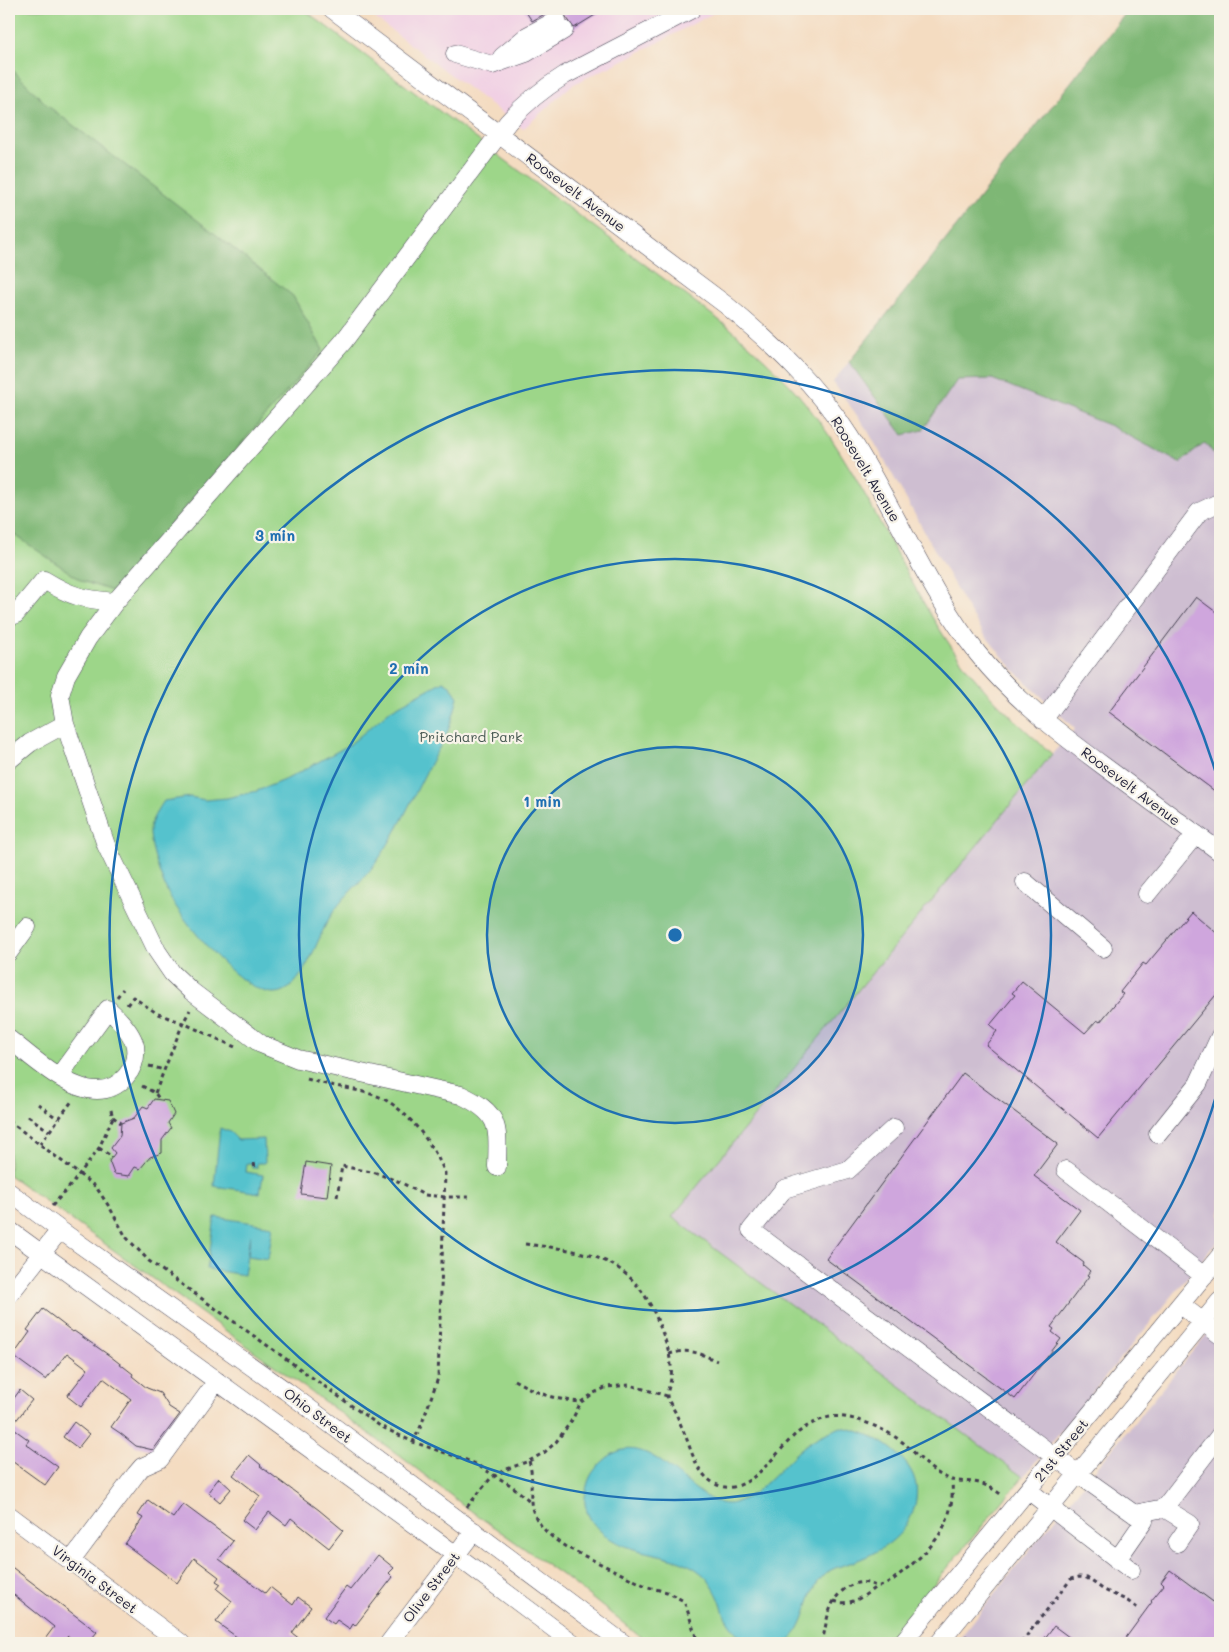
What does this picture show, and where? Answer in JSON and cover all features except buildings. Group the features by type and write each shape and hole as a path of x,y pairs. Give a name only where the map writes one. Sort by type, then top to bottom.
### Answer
{"street":[{"name":"Roosevelt Avenue","path":"332,9 726,305 791,363 822,398 850,436 955,623 1005,685 1043,720 1220,852"},
{"path":"497,1167 498,1131 487,1110 478,1103 461,1095 298,1059 261,1044 197,997 172,973 156,951 106,845 65,724 60,695 66,676 88,638 115,602 343,342 519,110 565,75 692,9"},
{"path":"455,54 492,65 526,53 561,25"},
{"path":"1043,720 1198,512 1220,504"},
{"path":"16,615 44,580 62,591 85,599 115,602"},
{"path":"9,760 30,743 65,724"},
{"path":"1147,894 1196,834"},
{"path":"1025,882 1103,948"},
{"path":"9,952 27,928"},
{"path":"9,1040 58,1076 84,1088 97,1090 112,1088 120,1083 128,1074 133,1064 135,1047 130,1034 118,1018 108,1009 58,1076"},
{"path":"1158,1134 1198,1084 1220,1036"},
{"path":"894,1128 848,1170 784,1189 751,1230 1139,1518"},
{"path":"1066,1170 1204,1276"},
{"name":"Ohio Street","path":"9,1192 286,1391 623,1643"},
{"path":"9,1230 573,1643"},
{"path":"9,1295 60,1230"},
{"name":"21st Street","path":"902,1643 1220,1256"},
{"name":"21st Street","path":"939,1643 1220,1301"},
{"path":"1180,1305 1220,1335"},
{"path":"71,1561 136,1474 142,1467 160,1459 217,1382"},
{"path":"1139,1518 1164,1508 1220,1435"},
{"path":"1028,1490 1124,1565 1139,1518"},
{"path":"1164,1508 1190,1524 1176,1543"},
{"name":"Virginia Street","path":"9,1514 181,1643"},
{"name":"Olive Street","path":"389,1643 474,1531"}],"path":[{"path":"125,1007 133,997 158,1014 236,1047"},
{"path":"155,1093 183,1023 197,997"},
{"path":"147,1072 150,1059"},
{"path":"149,1066 164,1070"},
{"path":"299,1077 374,1095 392,1103 439,1156 445,1172 438,1378 421,1426 413,1442"},
{"path":"136,1091 142,1086 144,1079"},
{"path":"142,1086 155,1093 160,1100"},
{"path":"40,1144 72,1100 80,1104"},
{"path":"102,1106 110,1107 117,1103"},
{"path":"38,1104 58,1119"},
{"path":"110,1107 113,1116 121,1122"},
{"path":"28,1116 49,1131"},
{"path":"51,1207 80,1174 99,1148 113,1116"},
{"path":"9,1121 96,1187 126,1237 149,1261 380,1426 413,1442 472,1462 512,1486 531,1502"},
{"path":"99,1148 112,1157"},
{"path":"254,1163 255,1168"},
{"path":"337,1197 342,1166 376,1173 400,1182 424,1195 445,1197 471,1196"},
{"path":"525,1244 570,1249 603,1259 631,1278 644,1294 654,1312 669,1354 671,1376 667,1396 677,1416 694,1461 703,1475 713,1483 724,1487 734,1487 750,1480 796,1435 806,1428 828,1417 843,1416 867,1423 891,1435 904,1443 946,1478 986,1485 1006,1497"},
{"path":"669,1354 684,1350 691,1351 717,1361"},
{"path":"514,1380 540,1394 561,1400 581,1402"},
{"path":"467,1508 484,1485 496,1476 545,1452 556,1442 572,1420 581,1402 594,1393 607,1387 630,1385 667,1396"},
{"path":"529,1461 533,1475 531,1502 540,1524 555,1541 648,1587 667,1592 682,1600 686,1606 698,1643"},
{"path":"834,1601 844,1604 856,1601 878,1586 891,1582 918,1560 939,1536 951,1512 952,1480"},
{"path":"1021,1643 1071,1579 1086,1578 1139,1609"},
{"path":"822,1643 828,1615 840,1593 849,1586 858,1583 878,1586"}],"shaded area":[{"path":"363,9 721,9 648,48 572,85 523,129"},
{"path":"1129,9 1220,9 1220,1238 1023,1477 672,1217 1052,754 1075,729 1014,670 984,634 966,606 868,431 833,382"},
{"path":"1220,1318 1220,1643 956,1643 1032,1547"}],"green space":[{"name":"Pritchard Park","path":"9,9 303,9 731,329 779,374 798,394 829,435 868,500 923,602 965,666 996,701 1052,754 672,1217 1023,1477 885,1643 648,1643 569,1580 467,1508 396,1453 9,1175"},
{"path":"1129,9 1220,9 1220,461 1205,443 1180,463 1111,426 992,379 957,380 923,430 903,435 849,362"},
{"path":"9,66 48,106 293,296 323,350 112,591 82,581 9,531"}],"water":[{"path":"443,681 450,685 458,697 450,724 445,738 388,845 372,868 334,910 308,962 294,984 285,991 275,993 261,990 247,983 202,941 171,899 152,847 151,823 159,808 164,801 190,797 205,800 227,798 257,791 289,778 349,745 392,709"},
{"path":"220,1128 230,1132 238,1140 264,1139 265,1163 257,1163 257,1168 252,1168 252,1163 247,1163 246,1172 263,1175 260,1193 214,1186"},
{"path":"215,1217 273,1226 268,1259 248,1256 250,1235 244,1275 207,1269"},
{"path":"841,1427 861,1432 879,1440 902,1458 915,1480 915,1505 906,1526 899,1535 881,1549 832,1570 823,1576 812,1593 798,1630 784,1643 745,1642 728,1621 714,1589 701,1573 675,1559 618,1543 605,1535 593,1523 587,1511 585,1498 591,1475 608,1457 625,1450 642,1451 674,1471 705,1496 720,1503 734,1503 765,1485 807,1444 819,1436"}]}
